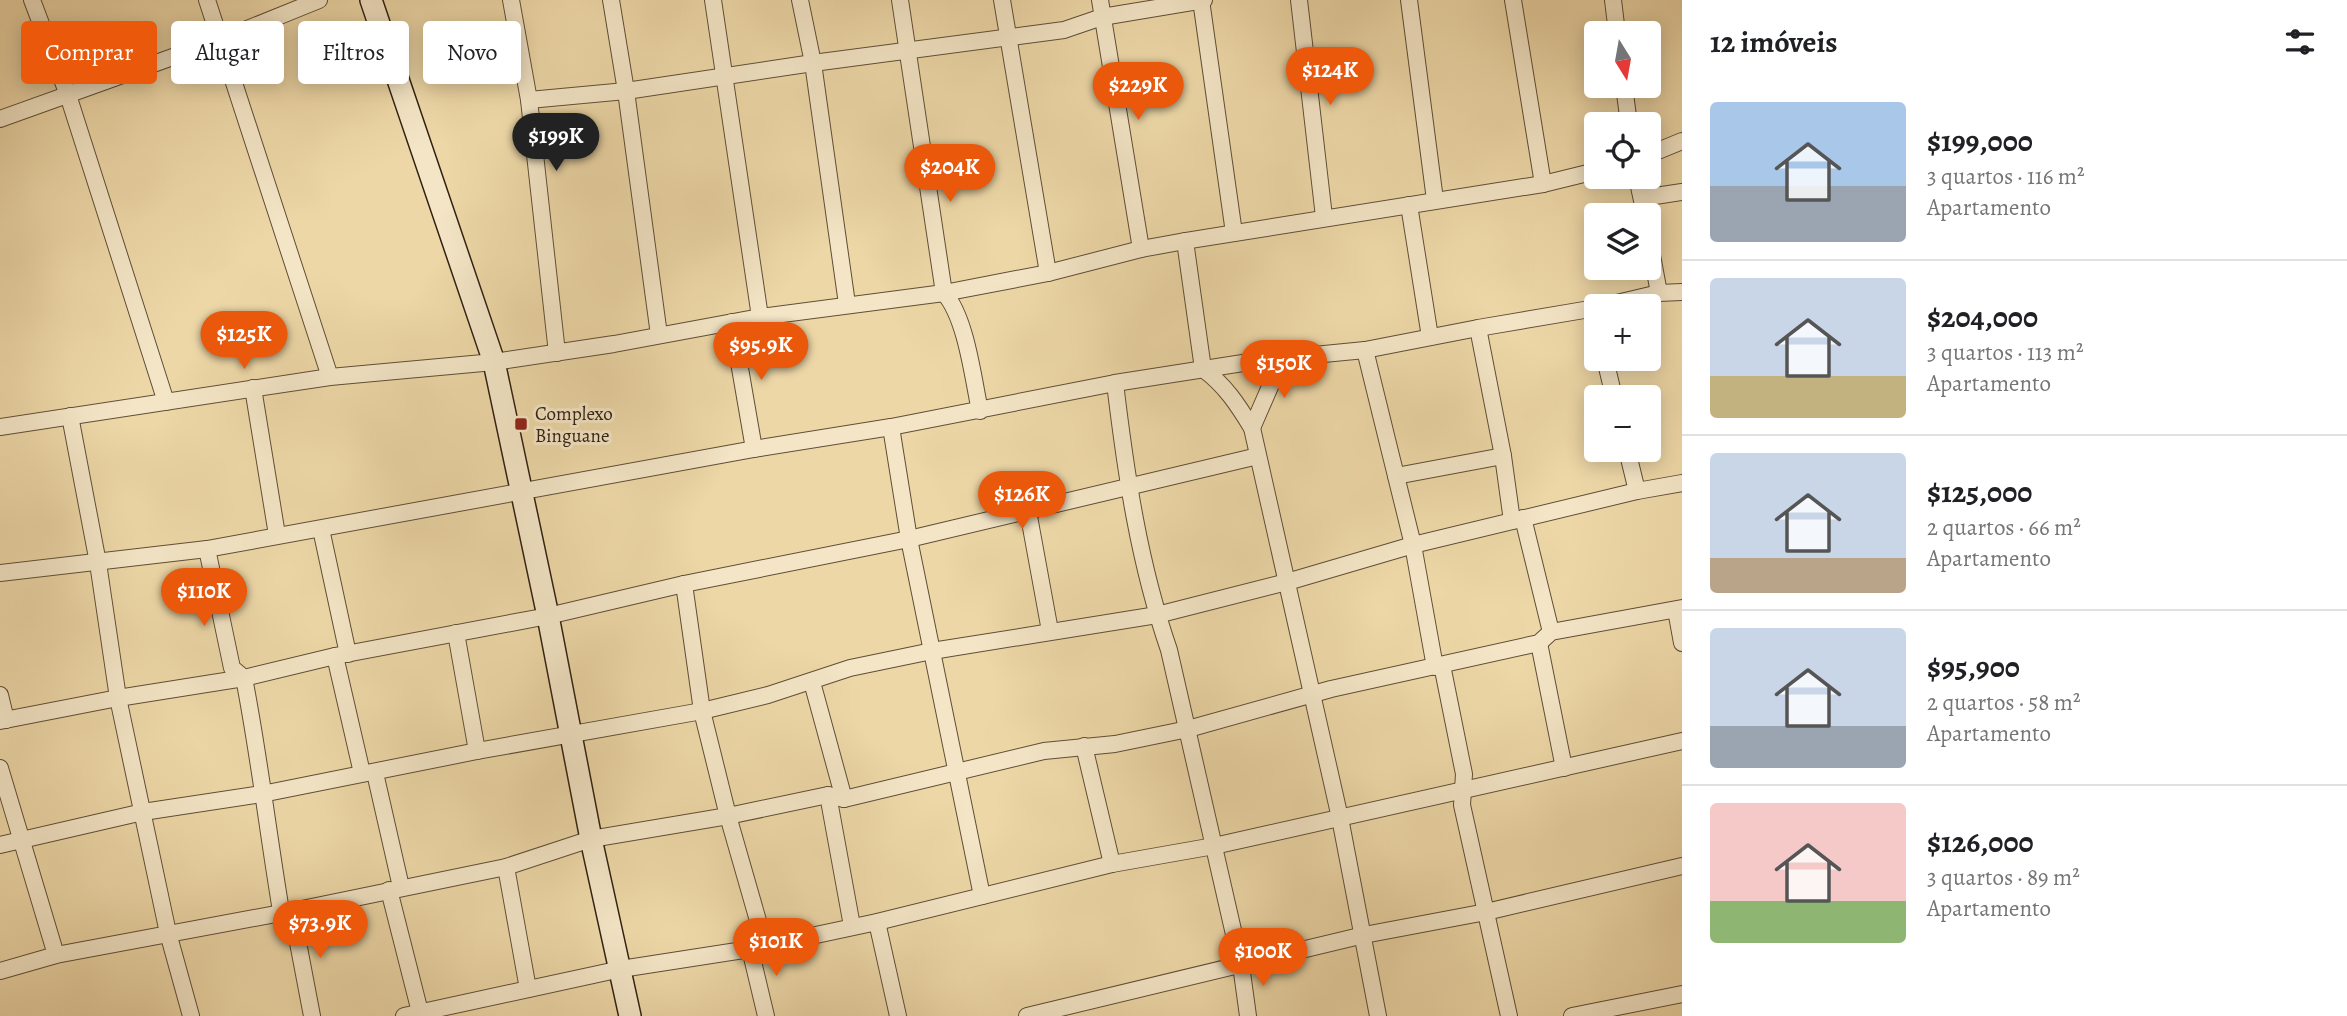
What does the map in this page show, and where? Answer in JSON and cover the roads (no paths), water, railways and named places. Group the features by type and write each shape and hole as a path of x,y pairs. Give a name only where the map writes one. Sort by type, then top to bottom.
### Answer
{"street":[{"path":"32,0 68,95 166,402"},
{"path":"207,0 214,21"},
{"path":"267,21 319,0"},
{"path":"371,0 494,362 523,492 591,839 630,1016"},
{"path":"511,0 530,100 557,353"},
{"path":"611,0 659,335"},
{"path":"713,0 760,317"},
{"path":"800,0 813,63 847,304"},
{"path":"900,0 944,293 951,300 961,324 980,411"},
{"path":"1002,0 1048,274"},
{"path":"1100,0 1141,249"},
{"path":"530,100 626,91 908,49 1065,30 1102,17 1202,0 1234,233"},
{"path":"1299,0 1324,217"},
{"path":"1409,0 1435,200"},
{"path":"1513,0 1543,184"},
{"path":"1613,0 1616,21"},
{"path":"0,119 171,58"},
{"path":"234,84 330,377"},
{"path":"1661,150 1682,141"},
{"path":"0,427 330,377 494,362 760,317 944,293 1048,274 1141,249 1324,217 1543,184 1584,174"},
{"path":"1640,189 1643,203"},
{"path":"1642,198 1682,192"},
{"path":"1409,205 1430,337"},
{"path":"1185,241 1202,369 1217,379 1235,400 1252,428 1340,818 1378,1016"},
{"path":"1657,280 1659,293"},
{"path":"1656,294 1682,292"},
{"path":"0,573 207,549 754,449 980,411 1115,383 1202,369 1365,350 1478,328 1584,313"},
{"path":"732,322 754,449"},
{"path":"1478,328 1503,456 1545,638 1564,768"},
{"path":"1365,350 1413,545 1463,769 1462,804 1509,1016"},
{"path":"1252,428 1282,359"},
{"path":"1115,383 1128,488 1142,558 1157,615 1170,650 1241,965 1248,1016"},
{"path":"253,388 277,535"},
{"path":"70,416 98,563 118,698 168,933 191,1016"},
{"path":"891,427 909,539 982,896"},
{"path":"0,695 3,721 118,698 244,678 341,655 548,616 684,584 909,539 1258,456"},
{"path":"1396,476 1503,456"},
{"path":"1630,462 1637,491"},
{"path":"0,845 143,812 262,794 477,751 702,711 768,695 850,668 932,651 1157,615 1287,582 1413,545 1637,491 1682,483"},
{"path":"1028,510 1049,631"},
{"path":"321,529 341,655 421,1014"},
{"path":"207,549 232,668 244,678 258,749 262,794 286,911 312,1016"},
{"path":"684,584 702,711 758,947 766,1016"},
{"path":"0,971 56,955 506,867 591,839 728,816 828,794 844,799 1044,751 1115,744 1188,729 1331,690 1439,666 1545,638 1679,609 1682,643"},
{"path":"456,633 477,751"},
{"path":"812,682 844,799"},
{"path":"404,1016 621,969 758,947 877,922 1112,864 1214,846 1682,741"},
{"path":"1084,746 1112,864"},
{"path":"0,768 56,955"},
{"path":"828,794 852,926"},
{"path":"1027,1016 1364,935 1486,912 1682,866"},
{"path":"506,867 528,989"},
{"path":"877,922 898,1016"},
{"path":"1572,1016 1608,1012 1682,994"}],"place":[{"name":"Complexo Binguane","path":"521,424"}]}
